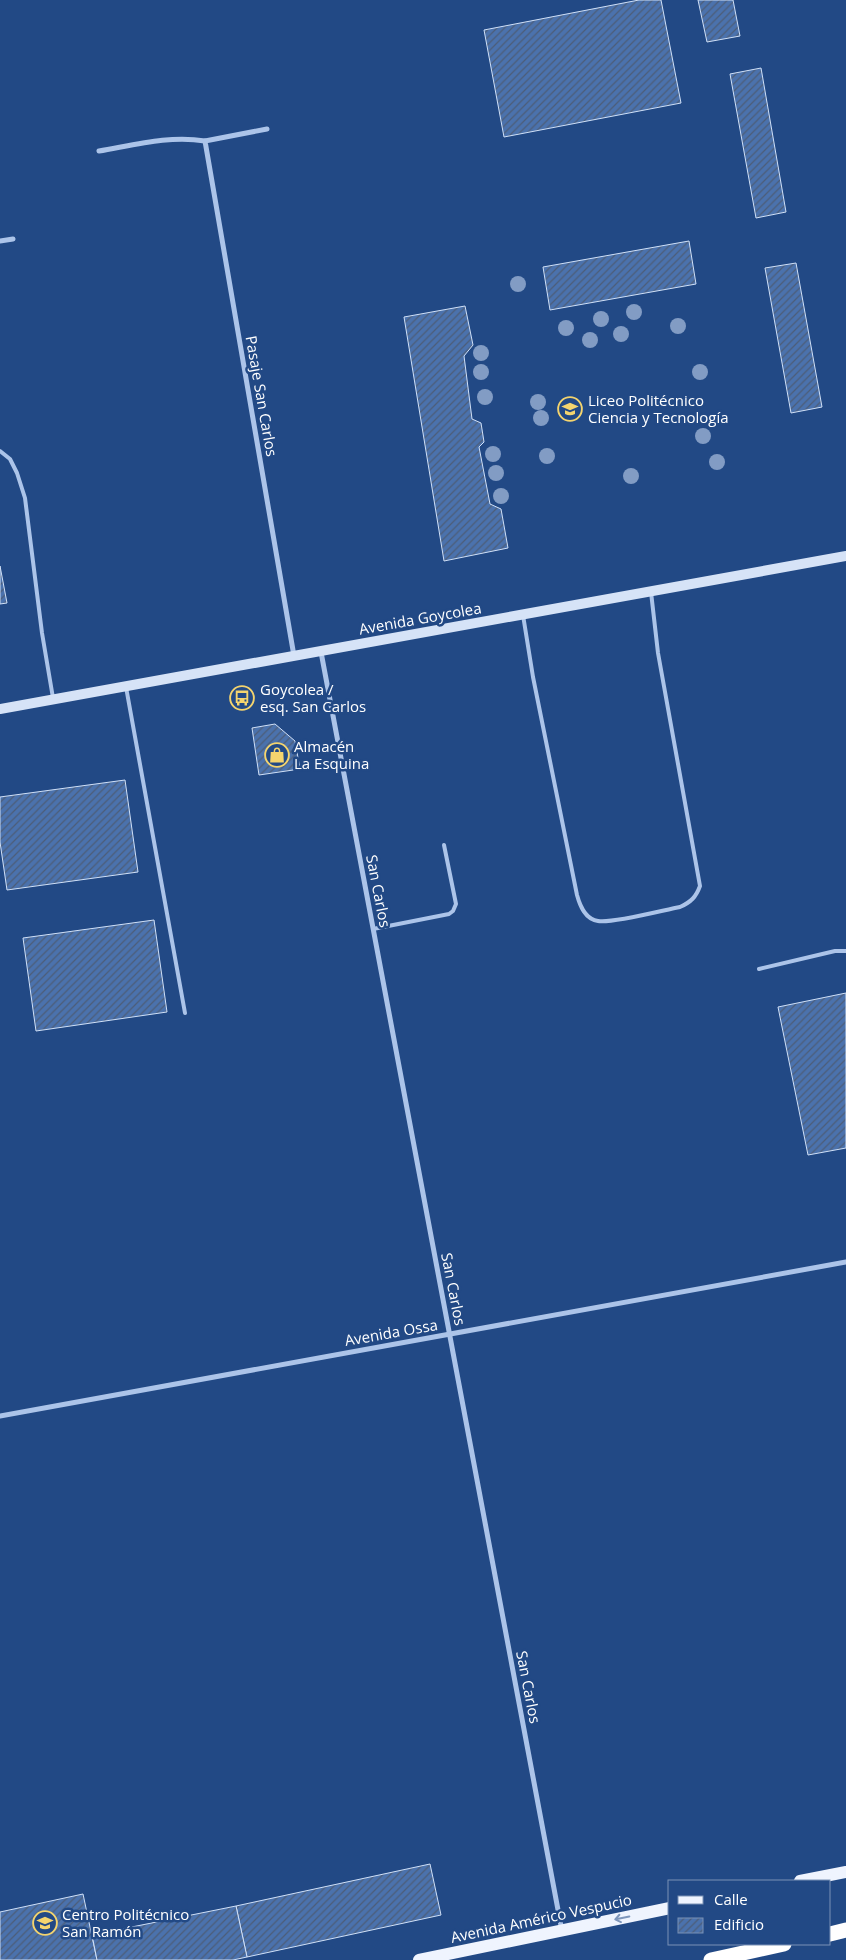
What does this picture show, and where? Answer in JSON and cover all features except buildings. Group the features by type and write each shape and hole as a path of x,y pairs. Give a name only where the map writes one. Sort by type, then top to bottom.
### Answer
{"highway":[{"path":"831,1934 846,1930"},
{"path":"711,1960 779,1945"}],"main road":[{"path":"805,1880 846,1872"},
{"name":"Avenida Américo Vespucio","path":"419,1960 668,1908"}],"street":[{"path":"100,151 173,139 189,138 205,141 267,129"},
{"name":"Pasaje San Carlos","path":"205,141 294,656"},
{"path":"0,241 13,239"},
{"name":"Avenida Goycolea","path":"0,710 846,556"},
{"name":"San Carlos","path":"321,652 562,1931"},
{"name":"Avenida Ossa","path":"0,1416 846,1262"}],"lane":[{"path":"0,451 10,459 18,473 26,498 42,633 54,700"},
{"path":"523,615 533,677 577,895 581,907 589,917 598,922 612,920 680,907 689,903 696,896 700,886 658,653 651,592"},
{"path":"126,686 185,1012"},
{"path":"373,929 450,914 453,911 456,904 444,845"},
{"path":"759,969 835,951 846,951"}],"place":[{"name":"Liceo Politécnico Ciencia y Tecnología","path":"570,409"},
{"name":"Goycolea / esq. San Carlos","path":"242,698"},
{"name":"Almacén La Esquina","path":"277,755"},
{"name":"Centro Politécnico San Ramón","path":"45,1923"}]}
